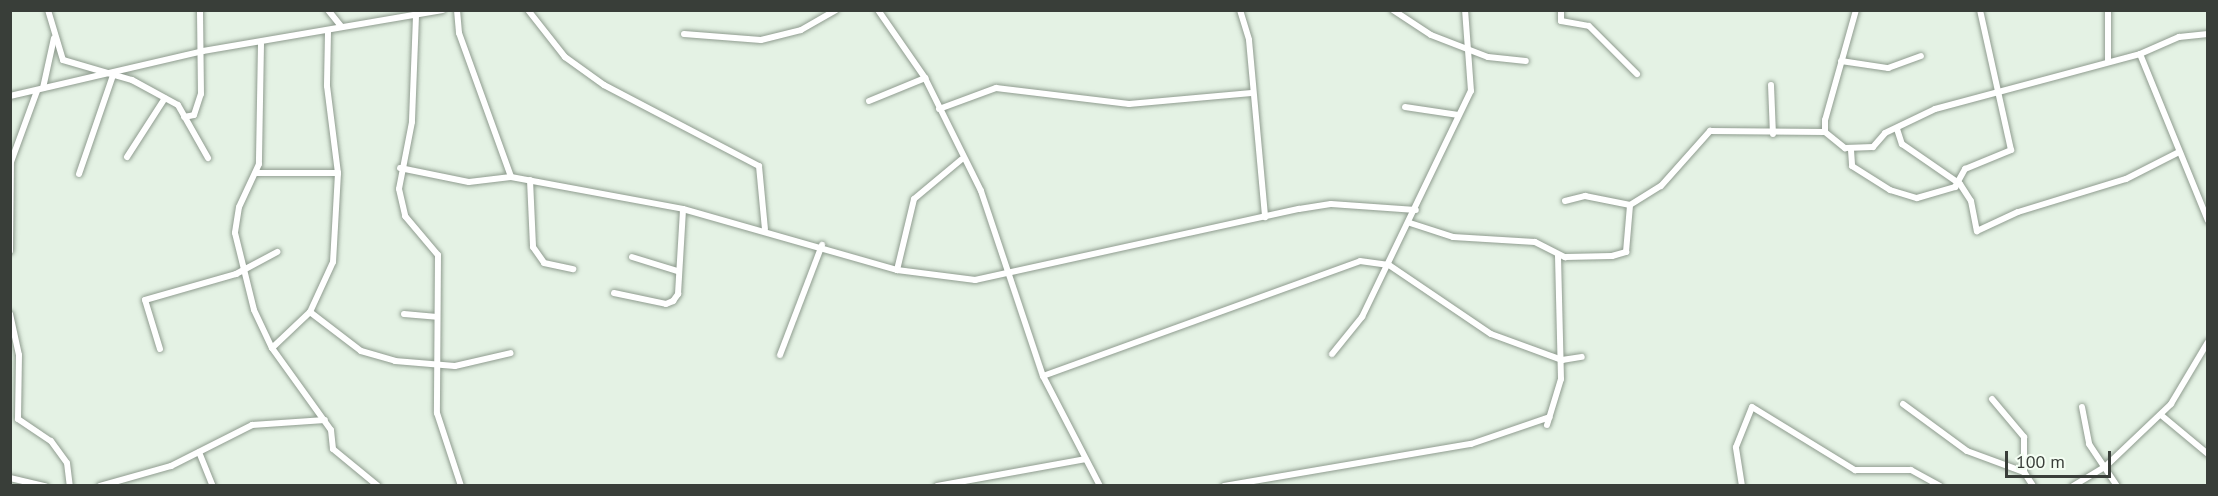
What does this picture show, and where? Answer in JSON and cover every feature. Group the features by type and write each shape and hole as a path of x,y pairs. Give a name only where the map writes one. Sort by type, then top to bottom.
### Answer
{"street":[{"path":"48,10 54,37 63,60 113,75 165,98 184,117 208,158"},
{"path":"184,117 194,115 201,94 200,10"},
{"path":"328,10 341,26"},
{"path":"10,96 113,75 202,51 261,44 328,32 341,26 443,10"},
{"path":"457,10 459,33 511,177"},
{"path":"528,10 565,57 604,85 759,166 765,229"},
{"path":"684,34 761,40 801,30 836,10"},
{"path":"878,10 925,78 999,234 1009,273 1043,376 1100,486"},
{"path":"1240,10 1249,40 1265,217"},
{"path":"1393,10 1431,35 1470,49 1526,61"},
{"path":"1332,354 1362,317 1410,224 1458,115 1471,91 1466,10"},
{"path":"1561,10 1561,21 1589,26 1637,74"},
{"path":"1825,132 1828,94 1841,61 1856,10"},
{"path":"1851,150 1849,164 1890,190 1934,197 1960,184 1965,169 2011,150 2001,90 1980,10"},
{"path":"2108,10 2108,62"},
{"path":"416,16 412,122 400,168 405,216 438,255 435,367 439,429 461,486"},
{"path":"272,348 310,312 330,279 338,173 327,86 328,32"},
{"path":"1565,201 1585,196 1630,205 1661,186 1710,131 1773,134 1825,132 1851,150 1873,147 1915,116 2001,90 2140,54 2179,37 2208,34"},
{"path":"10,251 11,162 40,90 54,37"},
{"path":"261,44 257,173 239,207 235,233 247,268 254,310 272,348 325,420 333,449 378,486"},
{"path":"2140,54 2208,221"},
{"path":"1841,61 1888,68 1921,56"},
{"path":"79,174 113,75"},
{"path":"869,101 925,78"},
{"path":"1771,85 1773,134"},
{"path":"939,109 996,88 1129,104 1252,93"},
{"path":"127,157 165,98"},
{"path":"1405,107 1458,115"},
{"path":"1897,129 1902,144 1960,184 1971,201 1977,231 2018,212 2126,179 2179,152"},
{"path":"897,270 914,199 962,159"},
{"path":"400,168 469,182 511,177 683,209 822,245 897,270 958,279 1009,273 1331,204 1416,210"},
{"path":"257,173 338,173"},
{"path":"530,180 532,247 544,263 573,269"},
{"path":"1410,224 1453,237 1535,242 1558,255 1626,252 1630,205"},
{"path":"614,293 666,304 678,294 677,271 683,209"},
{"path":"780,355 822,245"},
{"path":"160,349 145,300 247,268 277,252"},
{"path":"1547,425 1562,360 1558,255"},
{"path":"632,257 677,271"},
{"path":"1043,376 1349,261 1389,265 1491,334 1562,360 1582,357"},
{"path":"310,312 362,351 435,367 512,353"},
{"path":"10,314 19,355 18,419 51,441 67,463 70,486"},
{"path":"404,314 437,317"},
{"path":"2073,486 2106,466 2160,415 2208,342"},
{"path":"1992,399 2024,437 2024,472 2033,486"},
{"path":"1903,404 1967,451 2024,472"},
{"path":"1742,486 1736,447 1752,407 1855,470 1911,470 1940,486"},
{"path":"2082,407 2089,444 2106,466 2117,486"},
{"path":"2160,415 2208,454"},
{"path":"1224,486 1471,444 1550,417"},
{"path":"100,486 132,480 269,420 325,420"},
{"path":"199,452 213,486"},
{"path":"937,486 1085,459"},
{"path":"10,478 46,486"}]}
